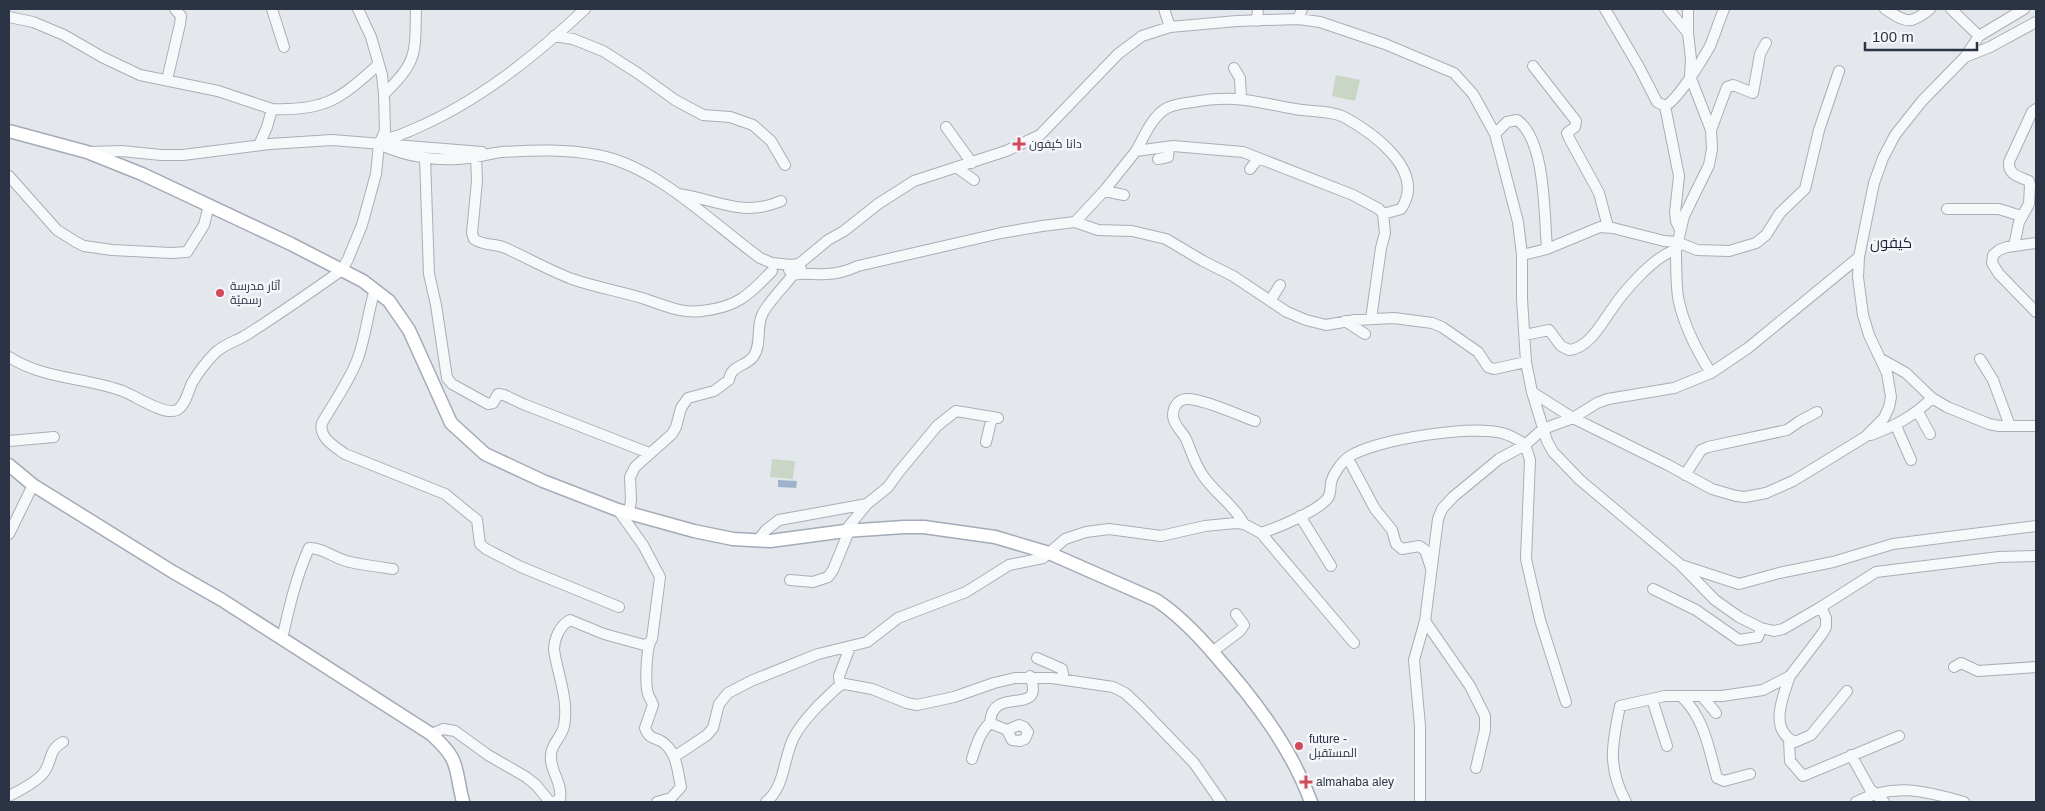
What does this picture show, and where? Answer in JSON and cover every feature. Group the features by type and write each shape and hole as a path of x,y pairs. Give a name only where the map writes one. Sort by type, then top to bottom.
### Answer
{"main road":[{"path":"9,131 87,152 142,174 342,270 375,289 389,301 408,330 451,423 485,454 542,482 624,511 733,539 784,539 847,531 924,527 995,537 1049,553 1156,600 1182,620 1256,704 1294,764 1310,802"},
{"path":"9,465 33,485 282,639 431,734 450,753 454,760 463,802"}],"street":[{"path":"167,80 181,16 175,9"},
{"path":"272,9 284,47"},
{"path":"9,357 56,377 124,392 163,410 172,411 182,405 192,384 216,352 248,334 342,270 354,246 368,207 385,130 384,94 379,64 358,9"},
{"path":"384,94 401,78 410,66 415,42 416,9"},
{"path":"381,142 436,120 494,84 585,9"},
{"path":"1164,9 1170,27"},
{"path":"1258,9 1258,21"},
{"path":"1298,20 1302,9"},
{"path":"1605,9 1657,102 1664,106 1679,176 1675,213 1680,230"},
{"path":"1668,9 1688,33"},
{"path":"1688,9 1691,59 1690,76 1711,130 1711,159 1684,216 1680,230 1676,246 1677,281 1683,315 1711,373"},
{"path":"1664,106 1671,102 1709,47 1724,9"},
{"path":"1885,9 1904,20 1911,21 1917,19 1930,9"},
{"path":"1951,9 1979,36"},
{"path":"1532,392 1572,418 1712,489 1736,496 1766,493 1793,481 1865,437 1878,426 1889,407 1890,388 1887,373 1869,335 1863,315 1858,277 1859,257 1874,183 1883,158 1895,135 1922,101 1965,57 1979,36 2024,9"},
{"path":"9,17 33,22 64,34 102,57 140,75 218,91 272,109 306,108 325,104 341,96 379,64"},
{"path":"657,802 672,798 682,788 674,757 667,745 651,738 645,728 654,705 648,694 647,682 649,643 652,639 660,577 658,569 624,511 631,471 672,434 681,408 688,398 714,391 729,380 733,369 753,357 758,347 763,312 797,270 844,231 878,204 914,181 972,163 1025,143 1040,135 1118,54 1142,36 1170,27 1298,20 1332,26 1385,44 1454,74 1473,94 1495,134 1510,186 1522,255 1522,299 1526,362 1532,392 1547,442 1553,452 1580,480 1682,565 1715,600 1761,628 1774,631 1783,629 1876,572 1999,557 2036,556"},
{"path":"1965,57 1990,47 2036,22"},
{"path":"554,36 573,39 603,50 675,100 703,116 730,117 753,125 771,141 785,165"},
{"path":"1711,130 1728,87 1733,85 1753,93 1760,54 1766,43"},
{"path":"1532,66 1576,121 1574,127 1567,133 1568,138 1599,193 1608,227"},
{"path":"1234,68 1240,78 1241,99"},
{"path":"1522,255 1547,249 1596,228 1608,227 1697,250 1728,251 1756,243 1766,235 1780,213 1805,189 1820,130 1839,70"},
{"path":"1075,222 1104,191 1136,151 1154,121 1165,109 1216,98 1241,99 1343,117 1385,145 1403,167 1408,190 1406,201 1401,209 1384,214"},
{"path":"259,145 268,127 272,109"},
{"path":"2014,246 2016,229 2029,204 2030,185 2028,181 2011,173 2009,162 2032,112 2036,109"},
{"path":"1495,134 1507,122 1517,120 1526,127 1534,140 1540,174 1547,249"},
{"path":"946,127 972,163"},
{"path":"87,152 122,151 183,155 259,145 332,140 381,142 490,154 566,151 598,155 644,172 677,194 730,237 765,261 797,270 827,274 1001,233 1075,222 1098,230 1132,231 1166,239 1233,276 1286,312 1312,322 1326,324 1371,319 1408,319 1437,325 1478,352 1490,368 1501,368 1526,362"},
{"path":"381,142 394,150 425,158 460,159 490,154"},
{"path":"1136,151 1169,147 1243,152 1353,195 1375,206 1384,214 1385,233 1381,248 1371,319"},
{"path":"1158,159 1168,156 1169,147"},
{"path":"476,157 477,181 472,233 474,239 480,243 501,247 571,278 620,291 667,307 694,312 712,310 736,303 772,271"},
{"path":"425,158 429,274 436,305 447,378 452,384 488,404 493,403 498,394 504,395 649,453"},
{"path":"1250,169 1258,159"},
{"path":"956,167 974,180"},
{"path":"9,176 57,230 84,246 112,250 187,252 204,225 209,205"},
{"path":"1104,191 1124,195"},
{"path":"677,194 697,196 723,206 740,208 764,208 781,201"},
{"path":"1947,208 1999,208 2022,216"},
{"path":"730,237 744,251 772,271 797,270"},
{"path":"2036,243 1999,250 1993,255 1992,263 1999,274 2036,312"},
{"path":"1525,335 1549,330 1561,346 1569,350 1577,348 1591,337 1619,300 1643,274 1676,246"},
{"path":"1420,802 1420,726 1414,660 1425,621 1438,519 1442,509 1453,497 1499,458 1525,445 1543,429 1572,418 1608,399 1674,388 1711,373 1748,348 1859,257"},
{"path":"1270,300 1280,285"},
{"path":"375,289 370,305 364,342 357,360 320,427 323,434 330,443 345,454 445,494 477,520 480,544 486,549 521,567 619,607"},
{"path":"1345,321 1365,334"},
{"path":"1881,359 1906,373 1932,398 1947,407 1989,424 2036,426"},
{"path":"1980,359 1993,380 2010,426"},
{"path":"1865,437 1896,426 1918,412 1932,398"},
{"path":"1244,524 1240,515 1213,488 1198,468 1185,437 1173,418 1174,409 1180,401 1192,400 1208,403 1255,421"},
{"path":"790,580 813,582 828,577 833,570 847,531 867,504 888,487 937,426 956,411 995,418 986,442"},
{"path":"1685,475 1701,450 1708,446 1787,430 1817,412"},
{"path":"1918,412 1930,434"},
{"path":"1896,426 1911,460"},
{"path":"1261,533 1278,527 1326,501 1330,495 1332,482 1344,460 1364,450 1416,437 1475,431 1502,433 1525,445 1530,460 1531,473 1526,559 1540,620 1566,702"},
{"path":"9,441 54,437"},
{"path":"1351,464 1375,509 1392,530 1396,544 1402,549 1419,546 1425,550 1432,569"},
{"path":"9,534 33,485"},
{"path":"758,540 766,530 779,520 867,504"},
{"path":"1300,516 1331,566"},
{"path":"674,757 707,735 713,728 719,704 728,693 760,676 818,654 867,642 898,618 970,590 1009,565 1043,558 1065,539 1102,529 1161,536 1218,524 1244,524 1261,533 1354,643"},
{"path":"1682,565 1739,584 1779,573 1833,562 1893,544 2036,526"},
{"path":"282,639 301,566 309,548 320,548 332,556 349,562 393,569"},
{"path":"1653,589 1696,610 1739,640 1758,637 1761,628"},
{"path":"1821,607 1826,618 1826,627 1790,676 1779,708 1780,724 1789,740 1790,761 1803,776 1899,736"},
{"path":"1212,652 1240,631 1244,625 1236,614"},
{"path":"554,802 560,799 561,793 553,769 551,754 554,743 563,732 565,720 565,699 554,650 554,644 560,628 570,620 624,640 644,645 649,643"},
{"path":"1425,621 1470,686 1485,716 1485,730 1476,768"},
{"path":"840,685 839,676 850,647"},
{"path":"1037,658 1062,668 1064,680"},
{"path":"1954,667 1961,663 1978,671 2036,666"},
{"path":"972,759 978,742 990,723 991,715 997,705 1003,702 1027,699 1031,696 1034,686 1030,676"},
{"path":"766,802 777,791 789,747 795,735 816,707 840,685 845,684 872,689 917,705 954,697 994,682 1030,676 1102,685 1125,693 1194,763 1221,802"},
{"path":"1626,802 1618,788 1613,769 1615,732 1620,706 1665,696 1722,696 1763,690 1790,676"},
{"path":"1789,740 1796,742 1811,735 1848,691"},
{"path":"1681,696 1689,703 1703,729 1717,778 1724,781 1750,774"},
{"path":"1702,696 1716,714"},
{"path":"1652,699 1667,746"},
{"path":"990,723 1007,730"},
{"path":"431,734 443,729 455,732 488,755 526,777 536,785 550,802"},
{"path":"9,796 27,786 44,773 54,748 63,742"},
{"path":"1851,755 1874,794 1884,802"},
{"path":"1856,802 1874,794 1904,789 1964,802"}],"green space":[{"path":"1336,75 1360,80 1355,101 1332,96"},
{"path":"772,459 795,461 793,479 770,477"}],"water":[{"path":"778,480 797,481 796,488 778,487"}],"place":[{"name":"دانا كيفون","path":"1019,144"},
{"name":"آثار مدرسة رسميّة","path":"220,293"},
{"name":"future - المستقبل","path":"1299,746"},
{"name":"almahaba aley","path":"1306,782"}],"district":[{"name":"كيفون","path":"1891,243"}]}
